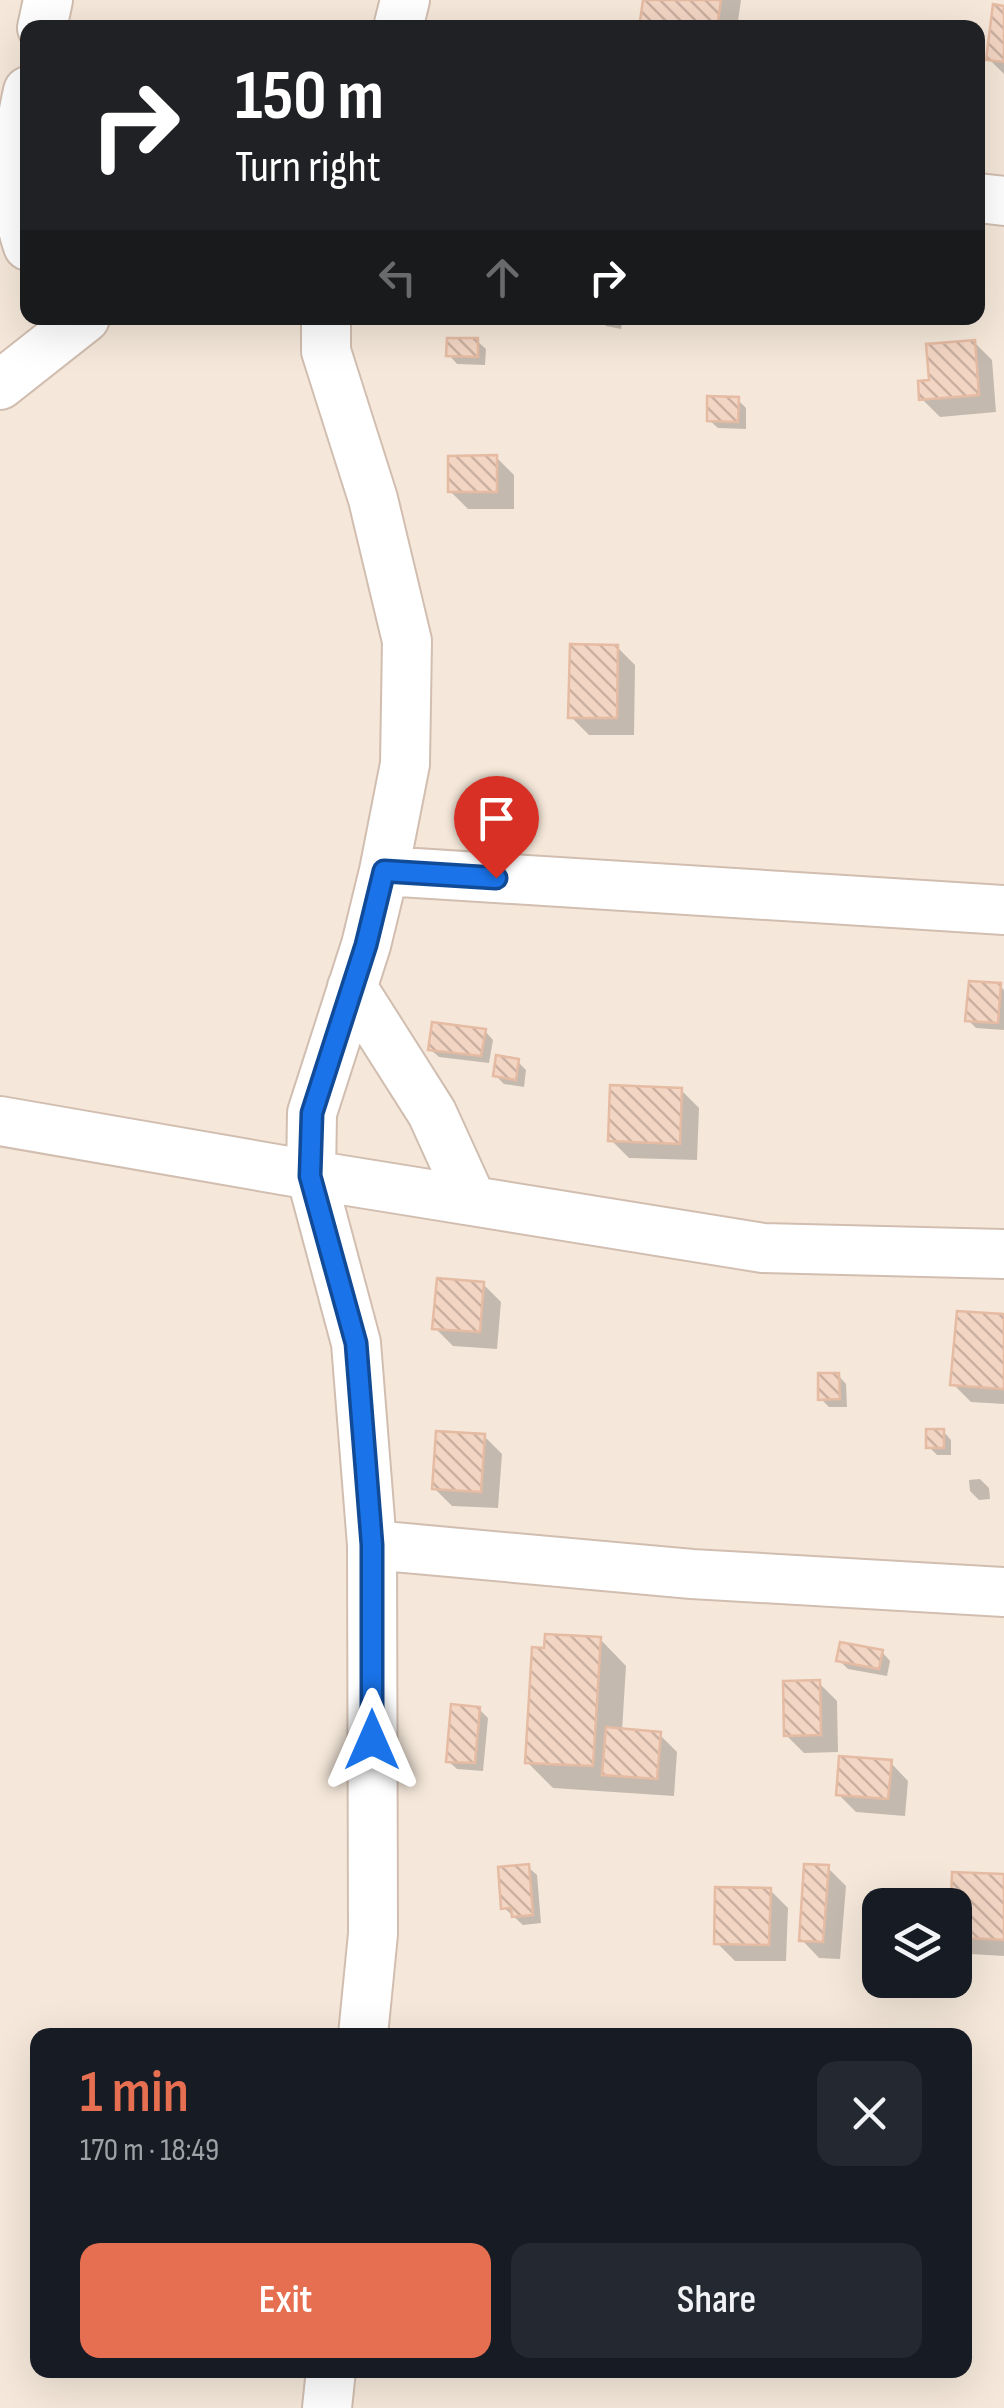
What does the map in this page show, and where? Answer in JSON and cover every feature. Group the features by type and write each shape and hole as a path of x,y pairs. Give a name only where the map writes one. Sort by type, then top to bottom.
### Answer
{"street":[{"path":"20,125 20,193"},
{"path":"0,385 65,325"},
{"path":"326,325 326,351 373,499 407,642 405,764 384,871 312,1113 310,1176 356,1343 372,1545 373,1934 364,2028"},
{"path":"384,871 1004,910"},
{"path":"352,987 432,1113 472,1201"},
{"path":"0,1120 310,1176 763,1248 1004,1254"},
{"path":"372,1545 692,1574 1004,1592"},
{"path":"327,2408 330,2378"}],"shaded area":[{"path":"0,0 1004,0 1004,2408 0,2408"}],"building":[{"path":"643,0 721,0 718,20 640,20"},
{"path":"993,4 1004,6 1004,62 986,60"},
{"path":"447,338 478,338 478,357 446,356"},
{"path":"975,340 979,395 919,400 918,381 929,380 926,344"},
{"path":"707,396 739,397 738,422 707,421"},
{"path":"497,455 497,492 448,492 448,456"},
{"path":"570,644 618,645 617,718 568,718"},
{"path":"969,981 1001,983 998,1023 965,1021"},
{"path":"432,1022 486,1029 481,1056 428,1050"},
{"path":"496,1055 519,1059 516,1080 493,1076"},
{"path":"610,1085 682,1088 680,1144 608,1141"},
{"path":"437,1278 484,1282 480,1332 432,1329"},
{"path":"957,1311 1004,1314 1004,1389 950,1385"},
{"path":"818,1373 839,1373 840,1399 818,1400"},
{"path":"926,1429 944,1429 944,1448 926,1448"},
{"path":"436,1431 485,1434 481,1492 432,1489"},
{"path":"545,1634 601,1637 593,1766 525,1763 532,1647 544,1648"},
{"path":"840,1642 883,1650 879,1669 836,1661"},
{"path":"820,1680 821,1735 784,1736 783,1681"},
{"path":"451,1704 480,1707 475,1763 446,1762"},
{"path":"606,1727 661,1732 657,1779 602,1775"},
{"path":"839,1756 892,1760 888,1799 836,1795"},
{"path":"529,1864 533,1915 512,1917 511,1908 501,1909 498,1867"},
{"path":"804,1864 829,1865 823,1942 799,1941"},
{"path":"952,1872 1004,1874 1004,1940 972,1938 972,1888 952,1888"},
{"path":"715,1887 771,1888 769,1945 714,1944"}],"route":[{"path":"372,1740 372,1545 356,1343 310,1176 312,1113 366,945 384,871 496,878"}]}
